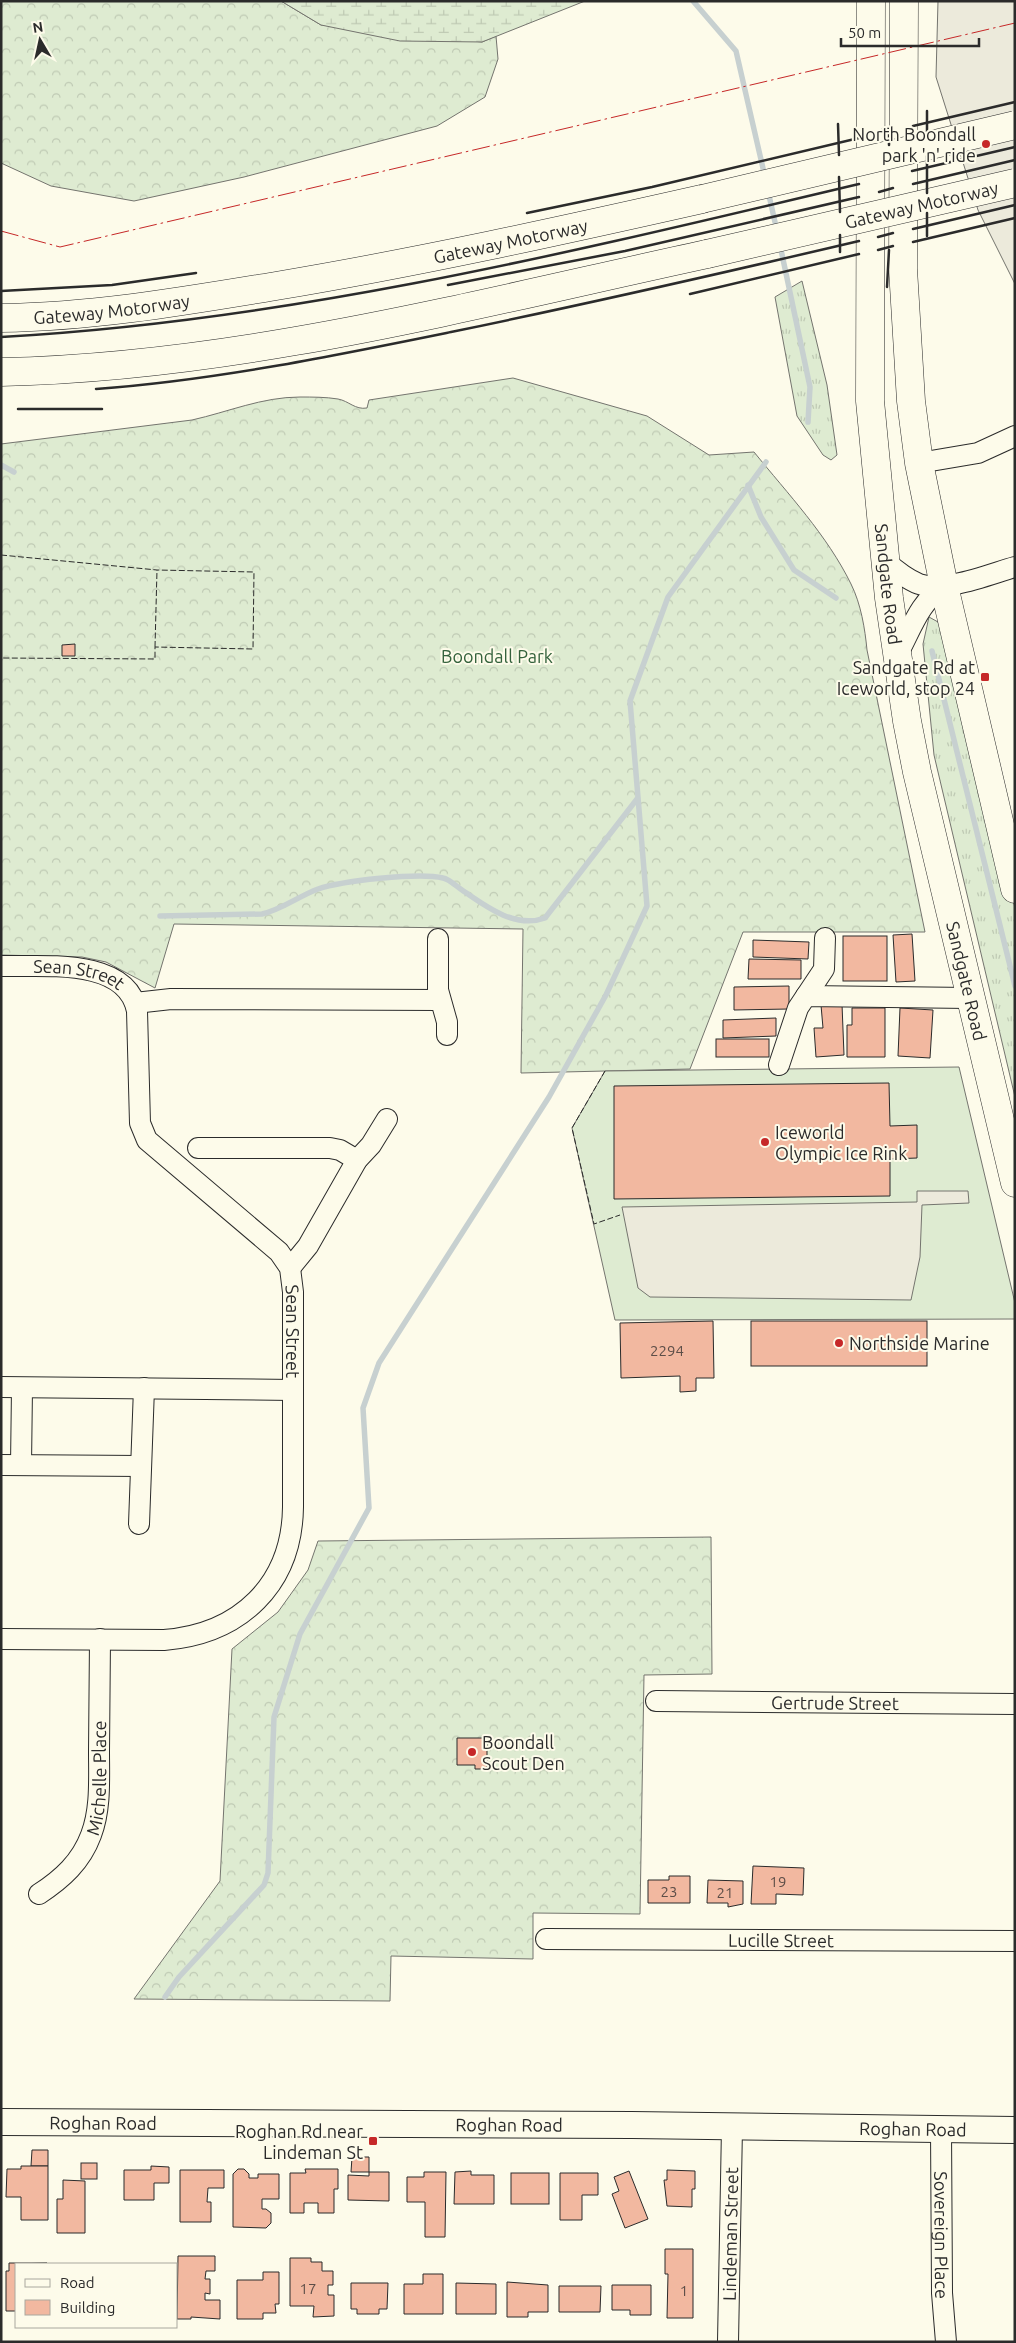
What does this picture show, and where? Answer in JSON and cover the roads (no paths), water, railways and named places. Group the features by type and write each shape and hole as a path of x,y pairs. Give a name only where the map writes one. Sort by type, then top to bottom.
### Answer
{"highway":[{"name":"Sandgate Road","path":"871,1 870,401 884,560 896,657 917,772 969,998 1015,1183"},
{"path":"904,1 903,269 911,401 919,463 944,586 1015,889"},
{"name":"Gateway Motorway","path":"1,318 108,311 402,264 702,199 1015,125"},
{"name":"Gateway Motorway","path":"1,372 102,367 220,353 310,339 707,254 1015,183"}],"main road":[{"name":"Roghan Road","path":"1,2122 1015,2130"}],"street":[{"path":"919,463 978,453 1015,436"},
{"path":"884,560 918,584 929,587 944,586 1015,567"},
{"path":"896,657 922,606 932,594 944,586"},
{"path":"438,938 437,981 440,1000 447,1022 447,1034"},
{"path":"780,1066 798,1008 824,969 825,938"},
{"name":"Sean Street","path":"1,966 59,967 91,970 117,980 126,987 135,1002 138,1022 140,1123 145,1136 155,1148 279,1252 290,1268 293,1292 293,1527 284,1560 263,1595 232,1620 200,1634 164,1640 1,1639"},
{"path":"806,996 969,998"},
{"path":"135,1002 171,999 440,1000"},
{"path":"290,1268 308,1246 357,1160 371,1146 387,1119"},
{"path":"198,1148 330,1148 340,1150 357,1160"},
{"path":"1,1387 292,1390"},
{"path":"21,1465 22,1388"},
{"path":"139,1524 144,1388"},
{"path":"1,1465 141,1466"},
{"name":"Michelle Place","path":"38,1894 66,1875 77,1862 91,1836 95,1824 99,1786 100,1639"},
{"name":"Gertrude Street","path":"656,1701 1015,1704"},
{"name":"Lucille Street","path":"546,1939 1015,1941"},
{"name":"Lindeman Street","path":"728,2342 732,2127"},
{"name":"Sovereign Place","path":"941,2129 942,2293 946,2342"}],"waterway":[{"path":"693,1 736,51 765,177"},
{"path":"768,191 777,231"},
{"path":"780,245 810,387 808,422"},
{"path":"165,1997 179,1977 264,1885 268,1873 274,1717 300,1634 369,1508 363,1408 379,1363 549,1097 606,995 647,906 630,701 668,597 766,462"},
{"path":"1,465 14,472"},
{"path":"748,485 761,517 794,570 836,598"},
{"path":"932,651 1015,986"},
{"path":"160,916 262,914 329,886 380,878 432,876 450,881 490,909 501,914 523,921 534,921 545,918 637,799"}],"place":[{"name":"North Boondall park 'n' ride","path":"986,144"},
{"name":"Sandgate Rd at Iceworld, stop 24","path":"985,677"},
{"name":"Iceworld Olympic Ice Rink","path":"765,1142"},
{"name":"Northside Marine","path":"839,1343"},
{"name":"Boondall Scout Den","path":"472,1752"},
{"name":"Roghan Rd near Lindeman St","path":"373,2141"}],"park label":[{"name":"Boondall Park","path":"497,656"}]}
